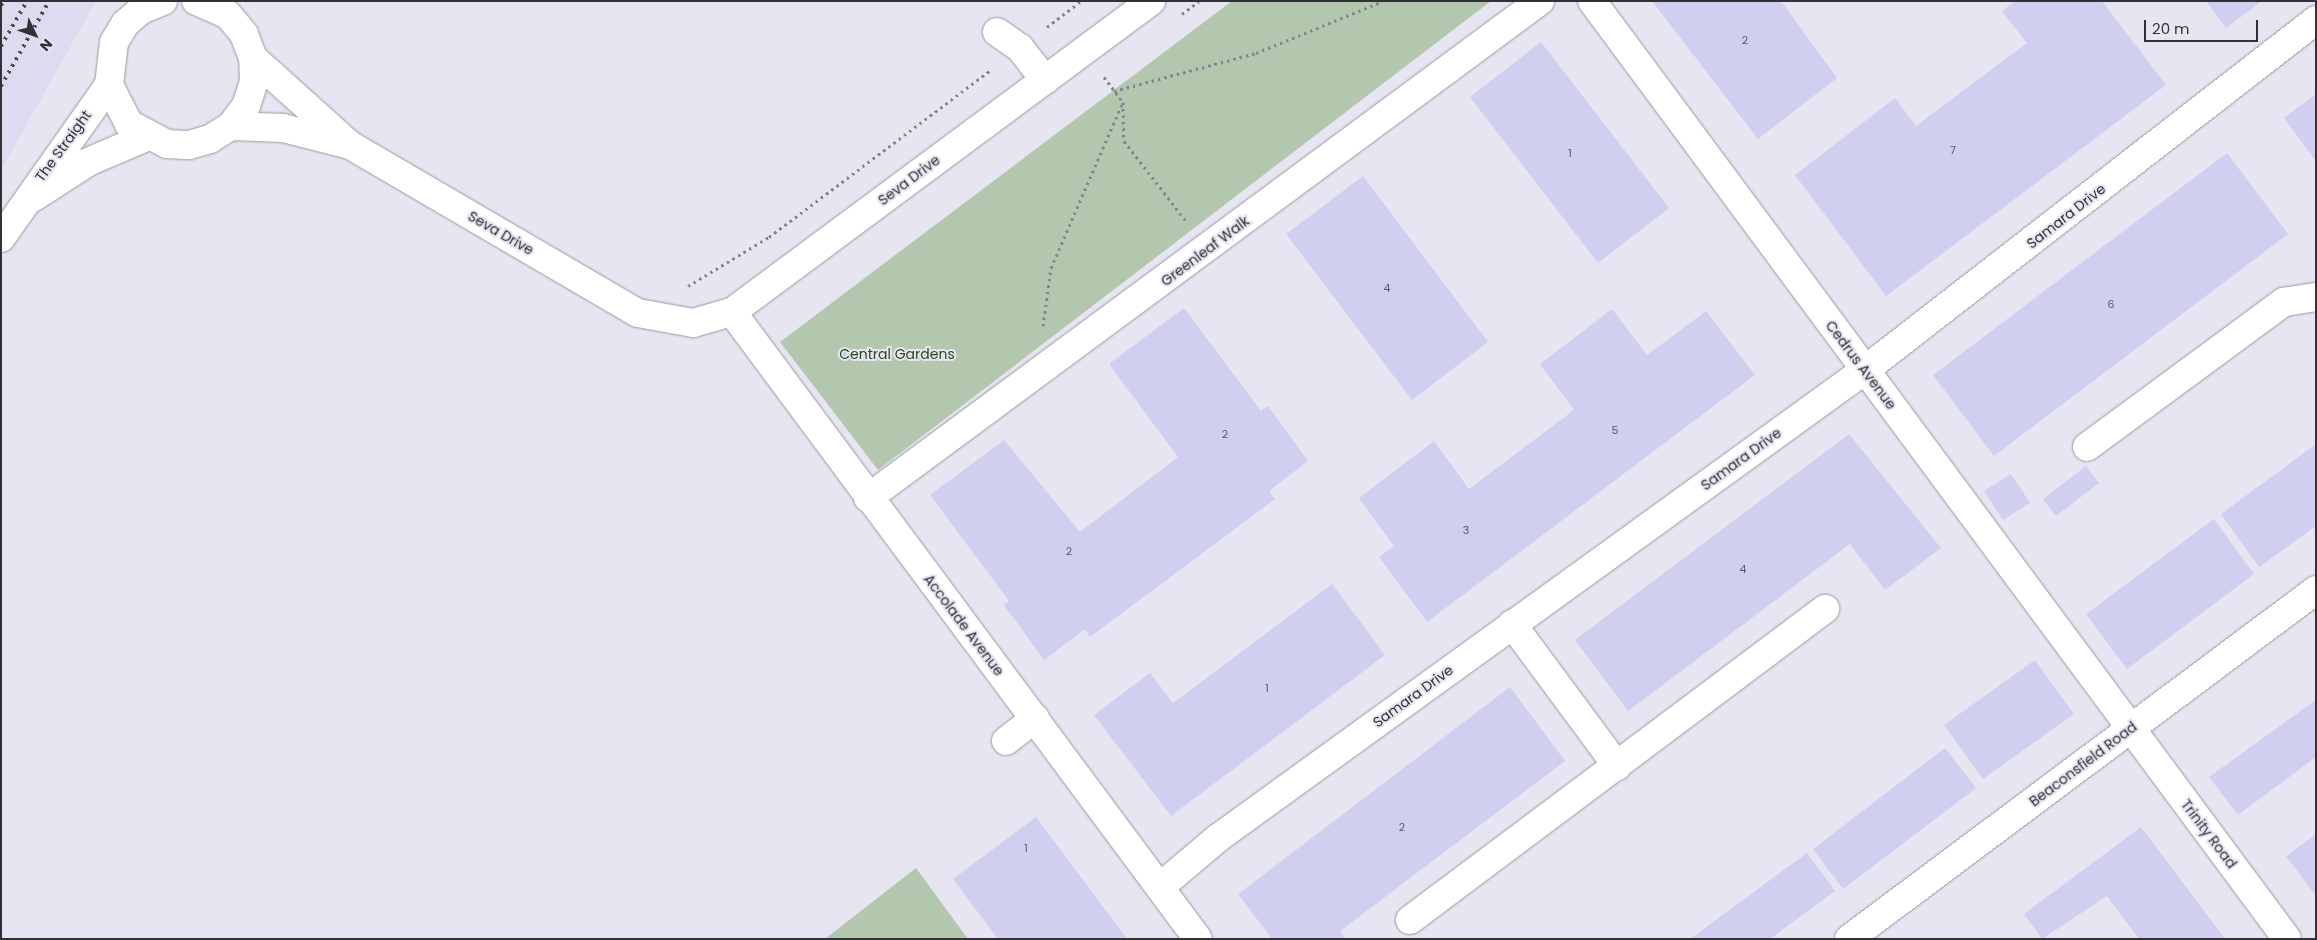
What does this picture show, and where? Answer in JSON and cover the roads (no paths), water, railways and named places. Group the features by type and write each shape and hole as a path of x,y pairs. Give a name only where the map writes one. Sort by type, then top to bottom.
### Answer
{"street":[{"path":"163,1 131,13 114,42 108,85 129,124 146,137 189,145 210,139 231,126 251,90 253,58 244,34 226,8 196,1"},
{"name":"Seva Drive","path":"253,58 350,145 654,318 693,323 732,312 1151,1"},
{"name":"Greenleaf Walk","path":"868,498 1208,249 1540,1"},
{"name":"Cedrus Avenue","path":"1592,1 2130,729"},
{"name":"Samara Drive","path":"1160,887 1218,838 1865,370 2316,20"},
{"path":"997,32 1020,48 1045,80"},
{"name":"The Straight","path":"1,238 18,208 108,85"},
{"name":"Seva Drive","path":"231,126 283,128 350,145"},
{"name":"The Straight","path":"18,208 88,162 146,137"},
{"path":"2087,447 2284,302 2316,297"},
{"name":"Accolade Avenue","path":"732,312 868,498 1035,718 1198,939"},
{"name":"Beaconsfield Road","path":"1849,939 2316,590"},
{"path":"1410,920 1825,609"},
{"path":"1512,624 1617,766"},
{"path":"1006,741 1035,718"},
{"name":"Trinity Road","path":"2130,729 2287,939"}],"railway":[{"path":"1,5 4,1"},
{"path":"1,46 27,1"},
{"path":"1,86 49,1"}],"park label":[{"name":"Central Gardens","path":"897,354"}]}
